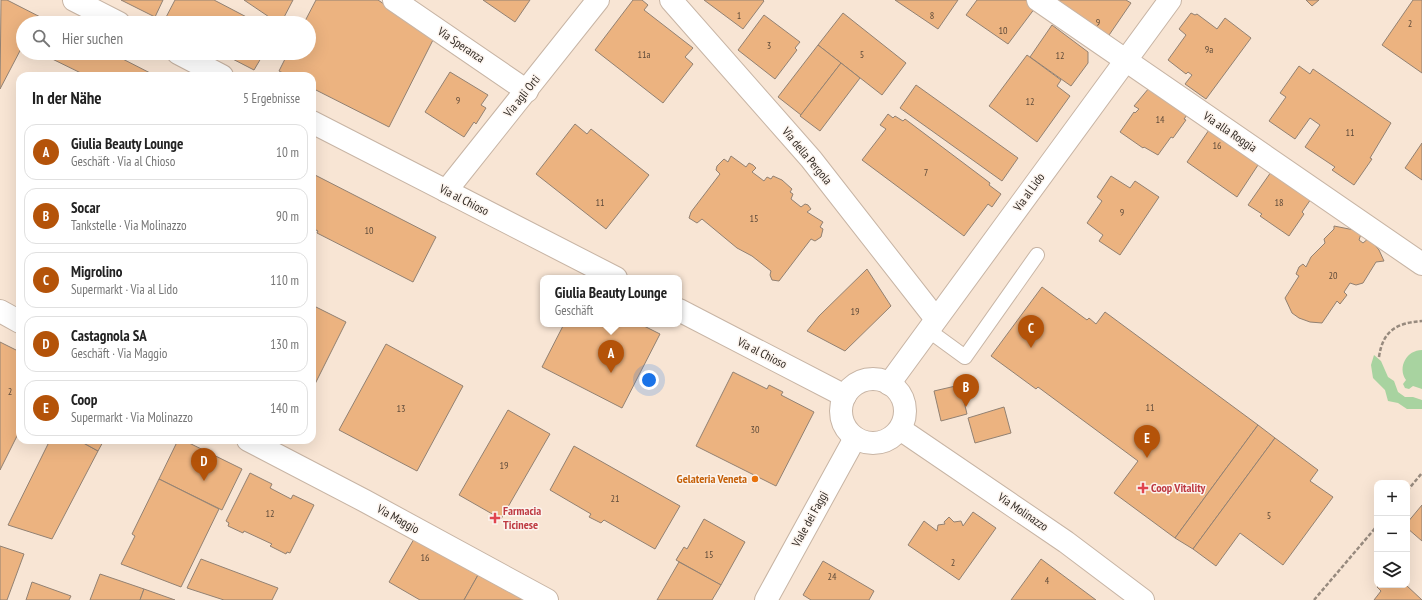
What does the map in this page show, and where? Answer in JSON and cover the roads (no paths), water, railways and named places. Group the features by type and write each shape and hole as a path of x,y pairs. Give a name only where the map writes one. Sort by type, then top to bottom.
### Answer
{"street":[{"path":"74,0 105,16"},
{"name":"Via Speranza","path":"394,0 527,90"},
{"name":"Via agli Orti","path":"446,190 598,0"},
{"name":"Via della Pergola","path":"671,0 811,159 932,325"},
{"name":"Via alla Roggia","path":"1038,0 1422,264"},
{"name":"Via al Lido","path":"889,384 1170,0"},
{"path":"191,60 214,72"},
{"name":"Via al Chioso","path":"316,124 610,275"},
{"path":"0,312 16,320"},
{"name":"Via al Chioso","path":"682,312 845,396"},
{"path":"877,380 889,384 901,396 904,404 904,421 900,429 888,440 880,442 871,443 856,438 850,433 842,419 842,403 845,396 852,388 865,381 877,380"},
{"name":"Via Molinazzo","path":"900,429 1066,542 1143,600"},
{"name":"Viale dei Faggi","path":"766,600 856,438"},
{"name":"Via Maggio","path":"256,444 365,501 547,600"}],"lane":[{"path":"932,325 965,357 1037,255"}],"place":[{"name":"Migrolino","path":"1031,348"},
{"name":"Giulia Beauty Lounge","path":"611,373"},
{"name":"Socar","path":"966,407"},
{"name":"Coop","path":"1147,458"},
{"name":"Gelateria Veneta","path":"755,479"},
{"name":"Castagnola SA","path":"204,481"},
{"name":"Coop Vitality","path":"1143,488"},
{"name":"Farmacia Ticinese","path":"495,518"}]}
